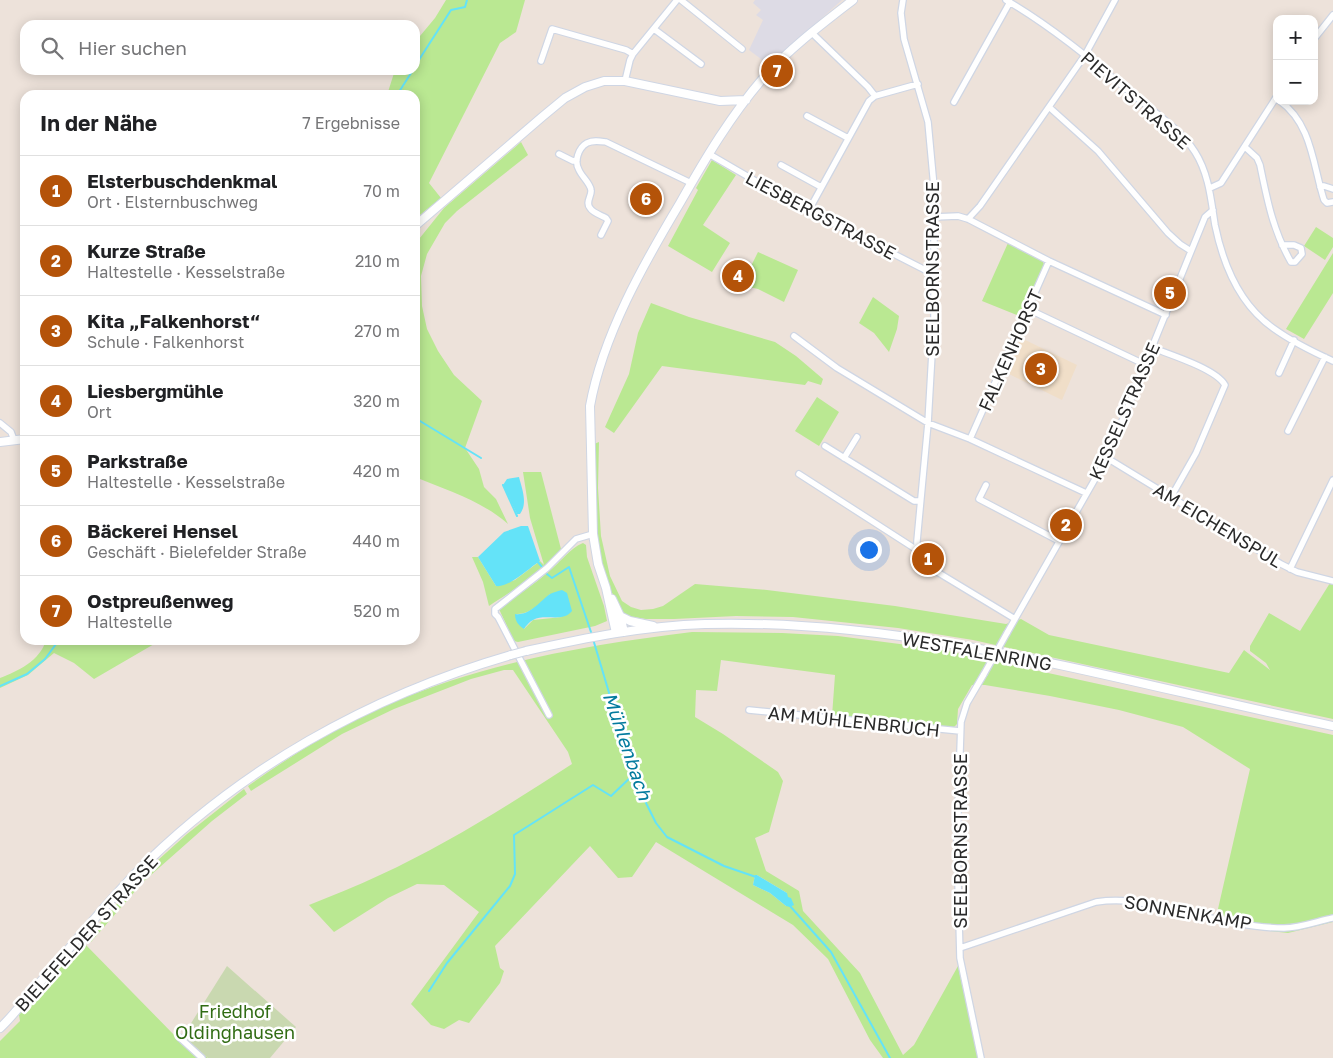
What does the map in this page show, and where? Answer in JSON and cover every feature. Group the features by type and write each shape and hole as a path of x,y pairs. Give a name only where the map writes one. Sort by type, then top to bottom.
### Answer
{"main road":[{"path":"620,633 598,564 593,534 590,424 594,387 608,343 654,248 691,183 736,114 772,69 852,0"},
{"path":"420,222 565,98 586,87 604,81 625,78 720,101 746,100"},
{"path":"720,101 736,114"},
{"path":"0,442 20,439"},
{"path":"606,588 620,616 620,633"},
{"path":"620,616 630,621 658,628"},
{"name":"WESTFALENRING","path":"620,633 703,624 764,625 865,632 921,640 1051,664 1333,726"},
{"name":"BIELEFELDER STRASSE","path":"0,1028 105,906 137,873 175,838 243,783 302,744 365,710 426,683 510,654 596,636 620,633"}],"street":[{"path":"681,0 742,49"},
{"name":"SEELBORNSTRASSE","path":"903,0 901,14 904,39 928,122 934,217 935,275 928,423 917,550"},
{"path":"968,219 980,206 1085,55 1115,0"},
{"path":"625,78 633,54 654,29 673,1"},
{"path":"954,102 1008,1"},
{"name":"PIEVITSTRASSE","path":"1008,1 1057,33 1189,143 1202,165 1210,188 1222,252 1237,288 1273,328 1333,361"},
{"path":"1318,33 1333,15"},
{"path":"541,61 552,29 626,50 633,54"},
{"path":"654,29 701,64"},
{"path":"812,33 868,86 875,96"},
{"path":"809,210 869,101 875,96 918,84"},
{"path":"1210,188 1221,183 1273,105"},
{"path":"1286,105 1290,108 1303,127 1324,200 1327,203 1333,202"},
{"path":"1049,107 1098,151 1168,234 1192,251"},
{"path":"807,116 848,138"},
{"path":"601,236 608,221 588,206 591,188 579,171 576,160 581,148 586,143 595,141 617,147 691,183"},
{"path":"1245,147 1258,158 1270,214 1282,245"},
{"path":"560,154 573,161 576,160"},
{"name":"LIESBERGSTRASSE","path":"709,154 766,188 935,275"},
{"path":"781,165 821,187"},
{"path":"1320,187 1324,186 1333,189"},
{"name":"KESSELSTRASSE","path":"1007,633 1107,458 1205,217 1213,210"},
{"path":"934,217 958,216 968,219 1049,261 1166,315"},
{"name":"FALKENHORST","path":"970,439 1049,261"},
{"path":"1028,308 1146,366"},
{"path":"794,336 836,368 928,423 970,439 1086,493"},
{"path":"1279,373 1294,340"},
{"path":"1153,348 1203,368 1225,384 1196,453 1171,497"},
{"path":"1288,431 1325,358"},
{"path":"0,423 11,432 14,440"},
{"path":"844,458 857,436"},
{"path":"825,446 914,500 920,501"},
{"name":"AM EICHENSPUL","path":"1107,458 1290,569 1333,581"},
{"path":"799,474 917,550 924,564 1015,619"},
{"path":"1290,569 1333,480"},
{"path":"986,485 979,499 1059,541"},
{"path":"549,715 495,614 495,609 548,568 576,539 593,534"},
{"name":"SEELBORNSTRASSE","path":"981,1058 967,994 960,948 957,843 960,732 962,714 967,703 1007,633"},
{"name":"AM MÜHLENBRUCH","path":"748,710 960,732"},
{"name":"SONNENKAMP","path":"960,948 1086,905 1116,899 1262,926 1286,928 1333,918"},
{"path":"179,1037 202,1058"}],"shaded area":[{"path":"755,0 842,0 769,65 749,50 763,20 756,15 761,10 753,3"},
{"path":"1021,338 1077,365 1062,400 1005,372"}],"green space":[{"path":"446,0 525,0 516,32 500,43 429,183 441,198 420,215 420,90 389,90 393,75 420,75 420,36 435,18"},
{"path":"521,142 528,155 457,211 445,223 427,254 421,276 422,306 427,329 438,351 454,375 482,401 465,448 479,469 484,487 496,499 508,524 476,502 420,479 420,238 444,208"},
{"path":"712,160 736,175 703,225 730,243 712,272 668,246"},
{"path":"1316,227 1333,238 1333,247 1325,260 1304,246"},
{"path":"1008,243 1042,260 1045,266 1022,317 982,301"},
{"path":"758,252 798,270 784,302 758,289 749,287 752,264"},
{"path":"1333,253 1333,293 1304,339 1286,329"},
{"path":"873,297 899,316 897,329 889,352 874,333 859,323"},
{"path":"651,303 689,317 775,342 796,356 823,379 821,385 808,381 805,385 662,366 614,433 605,427 629,374 638,333"},
{"path":"817,397 839,412 819,446 795,431"},
{"path":"599,442 598,488 601,536 610,576 622,601 631,607 641,610 663,606 695,584 767,590 895,606 1006,624 1021,619 1049,635 1229,673 1244,650 1270,670 1266,663 1250,651 1250,646 1269,613 1300,631 1330,583 1333,583 1333,719 973,640 898,628 793,617 736,616 646,619 626,616 611,591 598,545 594,444"},
{"path":"523,472 541,472 561,549 539,572 489,606 483,582 472,557 478,557 496,586 515,580 540,561 544,565 530,518"},
{"path":"583,543 586,545 587,557 604,606 607,621 595,626 518,642 514,641 499,609 541,578 578,545","holes":["550,594 562,617 533,620 524,629 516,614 526,613 539,605"]},
{"path":"692,632 838,636 938,649 1333,735 1333,922 1288,933 1215,922 1250,769 1183,727 1119,710 985,685 972,685 958,709 957,724 954,727 832,716 835,675 721,660 717,691 696,690 695,717 778,772 783,781 769,832 755,838 766,871 799,891 803,911 860,973 903,1055 914,1045 958,966 978,1058 883,1058 870,1040 828,959 793,925 656,842 632,877 618,878 590,846 495,946 500,968 504,971 500,983 469,1023 459,1020 444,1029 431,1025 411,1004 479,912 444,885 417,884 388,898 334,932 309,905 371,879 430,850 502,809 572,764 568,752 513,670 504,670 471,679 394,709 342,734 251,791 248,786 334,731 370,712 426,689 500,666 538,657 576,649","holes":["755,875 787,893 786,906 770,893 753,885"]},
{"path":"44,645 152,645 94,679 74,663 54,653 28,675 0,688 0,678 28,664 39,654"},
{"path":"244,789 247,794 212,821 143,882 91,942 87,938 147,870 187,834"},
{"path":"83,942 180,1041 183,1036 208,1058 0,1058 0,1041 20,1021 19,1015"},
{"name":"Friedhof Oldinghausen","path":"227,966 296,1027 270,1058 208,1058 183,1036"}],"water":[{"path":"519,477 524,505 520,514 517,514 503,485 507,479"},
{"path":"521,526 528,526 540,561 513,581 496,586 478,557 504,532"},
{"path":"562,590 567,593 572,611 568,615 538,618 530,622 524,629 519,624 515,614 525,613 550,594"},
{"path":"755,875 787,893 794,905 786,906 770,893 753,885"}],"waterway":[{"name":"Mühlenbach","path":"420,58 451,10 465,7 467,0"},
{"name":"Mühlenbach","path":"400,90 410,75"},
{"name":"Mühlenbach","path":"420,421 481,458"},
{"name":"Mühlenbach","path":"503,485 517,516"},
{"name":"Mühlenbach","path":"537,561 542,567"},
{"name":"Mühlenbach","path":"547,574 552,578 569,567 592,635"},
{"name":"Mühlenbach","path":"593,639 630,763 656,823 667,837 724,866 756,877"},
{"path":"0,686 27,674 45,659 55,645"},
{"path":"429,991 447,963 510,886 515,874 514,835 593,785 611,796 634,774"},
{"name":"Mühlenbach","path":"790,906 831,952 890,1058"}],"place":[{"name":"Ostpreußenweg","path":"777,71"},
{"name":"Bäckerei Hensel","path":"646,199"},
{"name":"Liesbergmühle","path":"738,276"},
{"name":"Parkstraße","path":"1170,293"},
{"name":"Kita „Falkenhorst“","path":"1041,369"},
{"name":"Kurze Straße","path":"1066,525"},
{"name":"Elsterbuschdenkmal","path":"928,559"}]}
